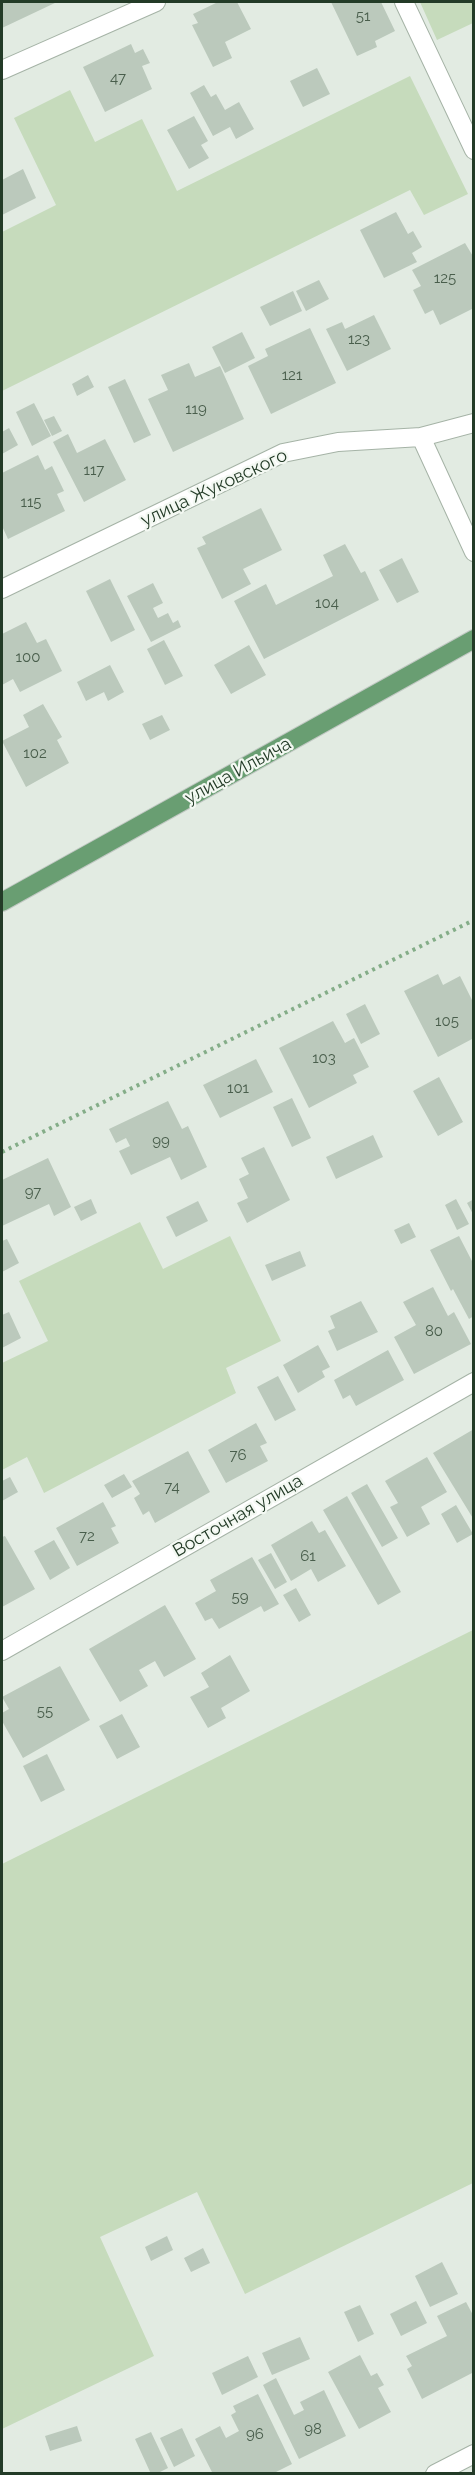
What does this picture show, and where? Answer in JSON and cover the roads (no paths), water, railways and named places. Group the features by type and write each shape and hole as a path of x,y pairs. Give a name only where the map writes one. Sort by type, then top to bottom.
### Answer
{"main road":[{"name":"улица Ильича","path":"2,902 474,639"}],"street":[{"path":"2,70 156,2"},
{"path":"404,2 474,150"},
{"name":"улица Жуковского","path":"2,589 283,453 338,442 421,437 474,423"},
{"path":"421,437 474,552"},
{"name":"Восточная улица","path":"2,1651 474,1382"},
{"path":"435,2474 474,2454"}]}
